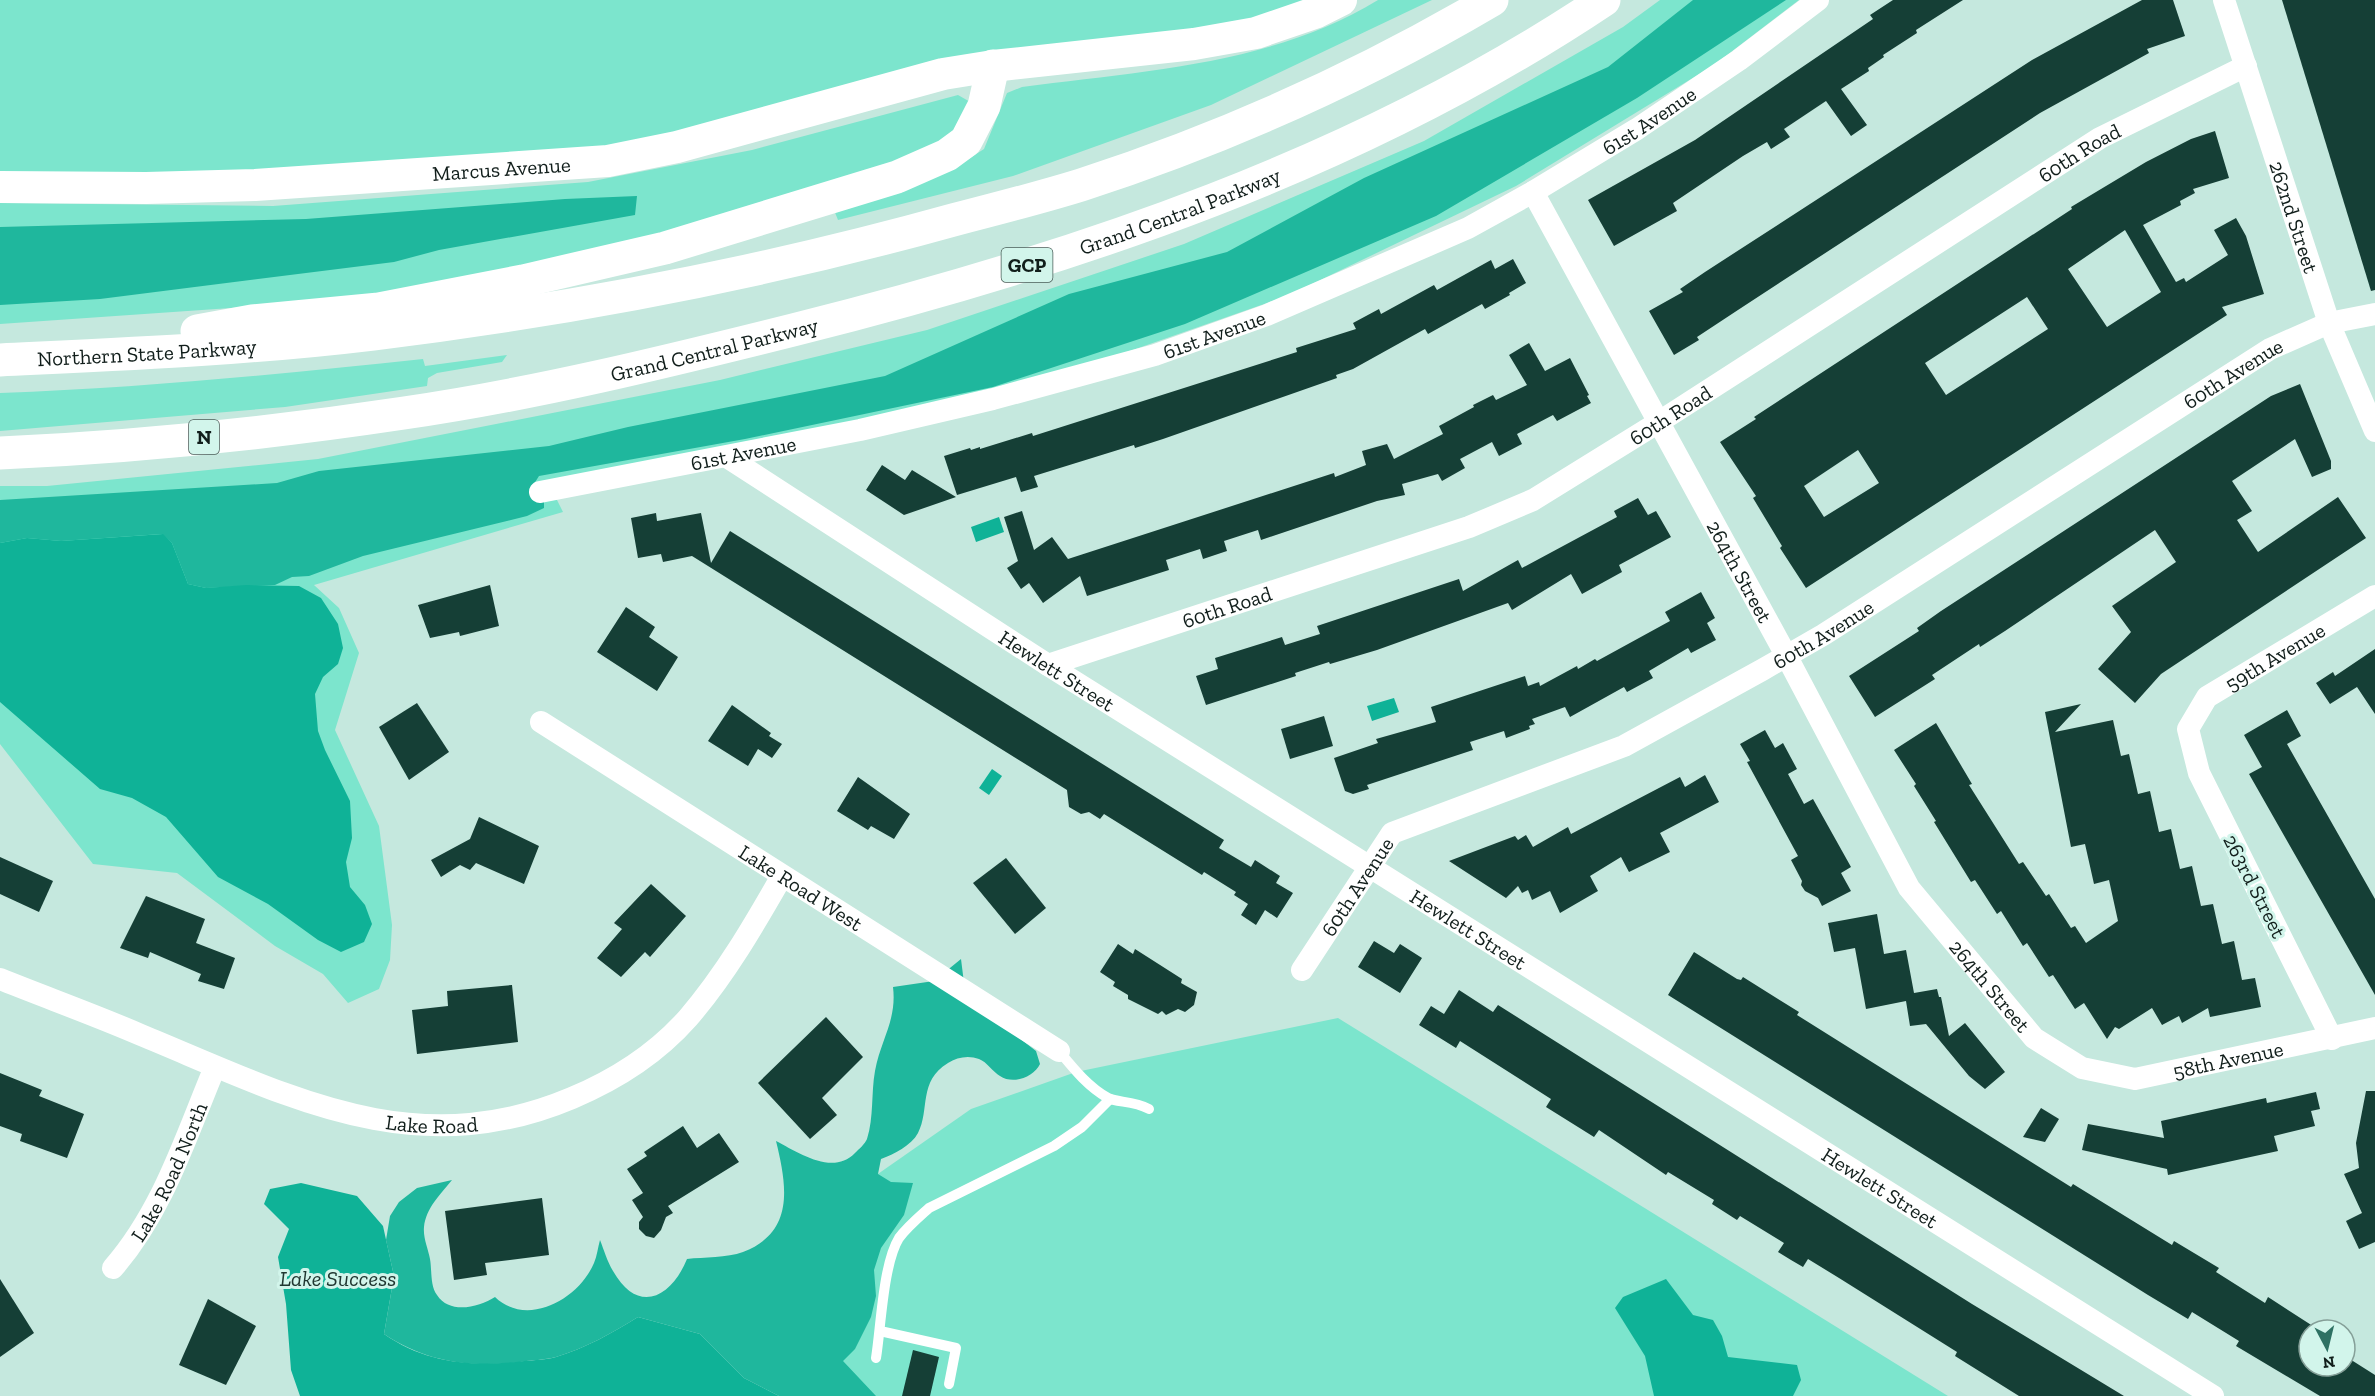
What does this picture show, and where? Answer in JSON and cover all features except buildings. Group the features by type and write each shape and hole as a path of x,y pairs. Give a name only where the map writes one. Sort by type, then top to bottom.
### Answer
{"highway":[{"name":"Northern State Parkway","path":"0,360 294,342 538,311 692,282 852,248 1078,186 1164,156 1299,100 1443,29 1492,0"},
{"name":"Grand Central Parkway","path":"406,413 710,351 841,318 1012,270 1165,219 1312,160 1455,91 1604,0"},
{"path":"54,357 252,321 379,309 523,281 665,248 897,177 947,154 966,141 984,106 993,66"},
{"name":"N","path":"0,453 69,450 235,434 406,413"}],"main road":[{"name":"Marcus Avenue","path":"0,187 146,188 255,185 608,161 713,138 912,82 993,66 1227,39 1284,25 1341,0"}],"street":[{"name":"61st Avenue","path":"540,492 727,457 993,399 1155,355 1267,315 1401,259 1468,228 1533,192 1647,123 1739,60 1818,0"},
{"name":"262nd Street","path":"2224,0 2329,323 2375,431"},
{"name":"60th Road","path":"1048,665 1469,527 1533,500 1659,423 2100,138 2246,66"},
{"name":"264th Street","path":"1533,192 1787,657 1910,888 2034,1038 2082,1068"},
{"name":"60th Avenue","path":"1302,970 1392,833 1624,746 1787,657 2270,349 2329,323 2375,314"},
{"name":"Hewlett Street","path":"727,457 1048,665 2213,1396"},
{"name":"59th Avenue","path":"2188,729 2207,697 2375,596"},
{"name":"Lake Road West","path":"541,722 1059,1051"},
{"name":"263rd Street","path":"2188,729 2199,773 2332,1039"},
{"name":"Lake Road","path":"0,979 142,1035 215,1067 322,1107 375,1121 412,1126 466,1126 494,1122 542,1110 593,1089 655,1050 679,1026 740,949 782,876"},
{"name":"58th Avenue","path":"2082,1068 2135,1079 2332,1039 2375,1028"},
{"name":"Lake Road North","path":"113,1268 133,1246 160,1198 215,1067"}],"lane":[{"path":"1059,1051 1076,1072 1110,1099 1130,1101 1149,1109"},
{"path":"876,1358 891,1260 899,1239 912,1223 929,1208 1054,1146 1082,1127 1110,1099"},
{"path":"880,1331 956,1348 949,1384"}],"shaded area":[{"path":"0,0 1341,0 1317,12 993,66 677,147 0,187"},
{"path":"1378,0 1432,0 1211,105 1013,176 838,220 834,210 950,171 984,149 1007,93 1022,87 1159,70 1250,52 1295,39 1337,22"},
{"path":"1660,0 1799,0 1714,65 1516,186 1287,296 1127,352 970,398 550,486 563,512 314,585 339,608 359,653 335,730 379,826 392,925 390,960 379,989 348,1003 323,974 275,946 177,873 93,864 0,744 0,486 47,486 318,459 720,380 927,330 1184,244 1424,141 1623,27"},
{"path":"1693,0 1786,0 1637,98 1436,216 1185,324 993,387 745,439 539,476 532,487 544,500 544,508 527,516 363,556 309,576 292,577 275,585 206,588 188,584 172,543 162,534 61,541 27,538 0,543 0,500 277,483 319,471 549,446 628,427 885,376 1069,294 1227,252 1364,178 1608,67"},
{"path":"958,95 972,103 947,143 780,206 551,263 333,301 0,324 0,203 273,206 588,182 752,150"},
{"path":"637,196 635,215 439,250 394,262 100,299 0,305 0,227 306,219 565,199"},
{"path":"507,355 502,362 437,373 428,378 427,386 285,407 0,431 0,393 159,384 423,359 425,366"},
{"path":"961,959 964,983 1010,1031 1036,1051 1040,1064 1028,1076 1011,1080 1000,1076 979,1059 963,1057 948,1063 932,1078 928,1087 922,1124 915,1138 902,1149 881,1159 878,1174 891,1182 913,1183 904,1215 881,1248 874,1270 876,1296 871,1317 855,1349 843,1361 876,1396 779,1396 744,1378 700,1334 638,1317 598,1340 556,1357 502,1364 466,1363 432,1357 384,1334 394,1276 386,1240 390,1216 399,1202 417,1188 452,1180 431,1208 425,1220 424,1231 435,1291 443,1301 457,1307 481,1304 495,1297 508,1306 522,1310 551,1305 565,1298 587,1276 595,1260 600,1240 611,1267 623,1285 643,1297 663,1292 680,1273 687,1259 737,1254 760,1243 772,1233 783,1206 783,1175 776,1141 805,1156 826,1162 837,1163 855,1153 866,1141 869,1131 875,1071 891,1020 893,987 934,981"},
{"path":"1338,1018 1948,1396 779,1396 779,1243 971,1109 1076,1072"}],"water":[{"path":"999,517 1004,532 976,542 971,527"},
{"path":"163,534 172,543 188,584 206,588 246,585 299,586 321,598 338,624 343,648 338,664 323,677 315,694 318,731 350,801 352,838 346,862 350,887 365,905 372,924 364,942 341,952 318,940 268,904 218,877 166,817 132,798 100,789 0,702 0,543 27,538 61,541"},
{"path":"1394,698 1399,712 1372,721 1367,706"},
{"path":"992,769 1002,776 989,795 979,788"},
{"name":"Lake Success","path":"301,1183 357,1196 383,1226 394,1276 384,1334 417,1352 451,1361 487,1364 548,1359 588,1345 638,1317 700,1334 744,1378 779,1396 300,1396 291,1370 286,1304 278,1257 289,1229 264,1204 270,1189"},
{"path":"1666,1279 1693,1315 1713,1320 1722,1336 1728,1357 1797,1365 1801,1380 1793,1396 1654,1396 1645,1356 1615,1308 1623,1297"}]}
